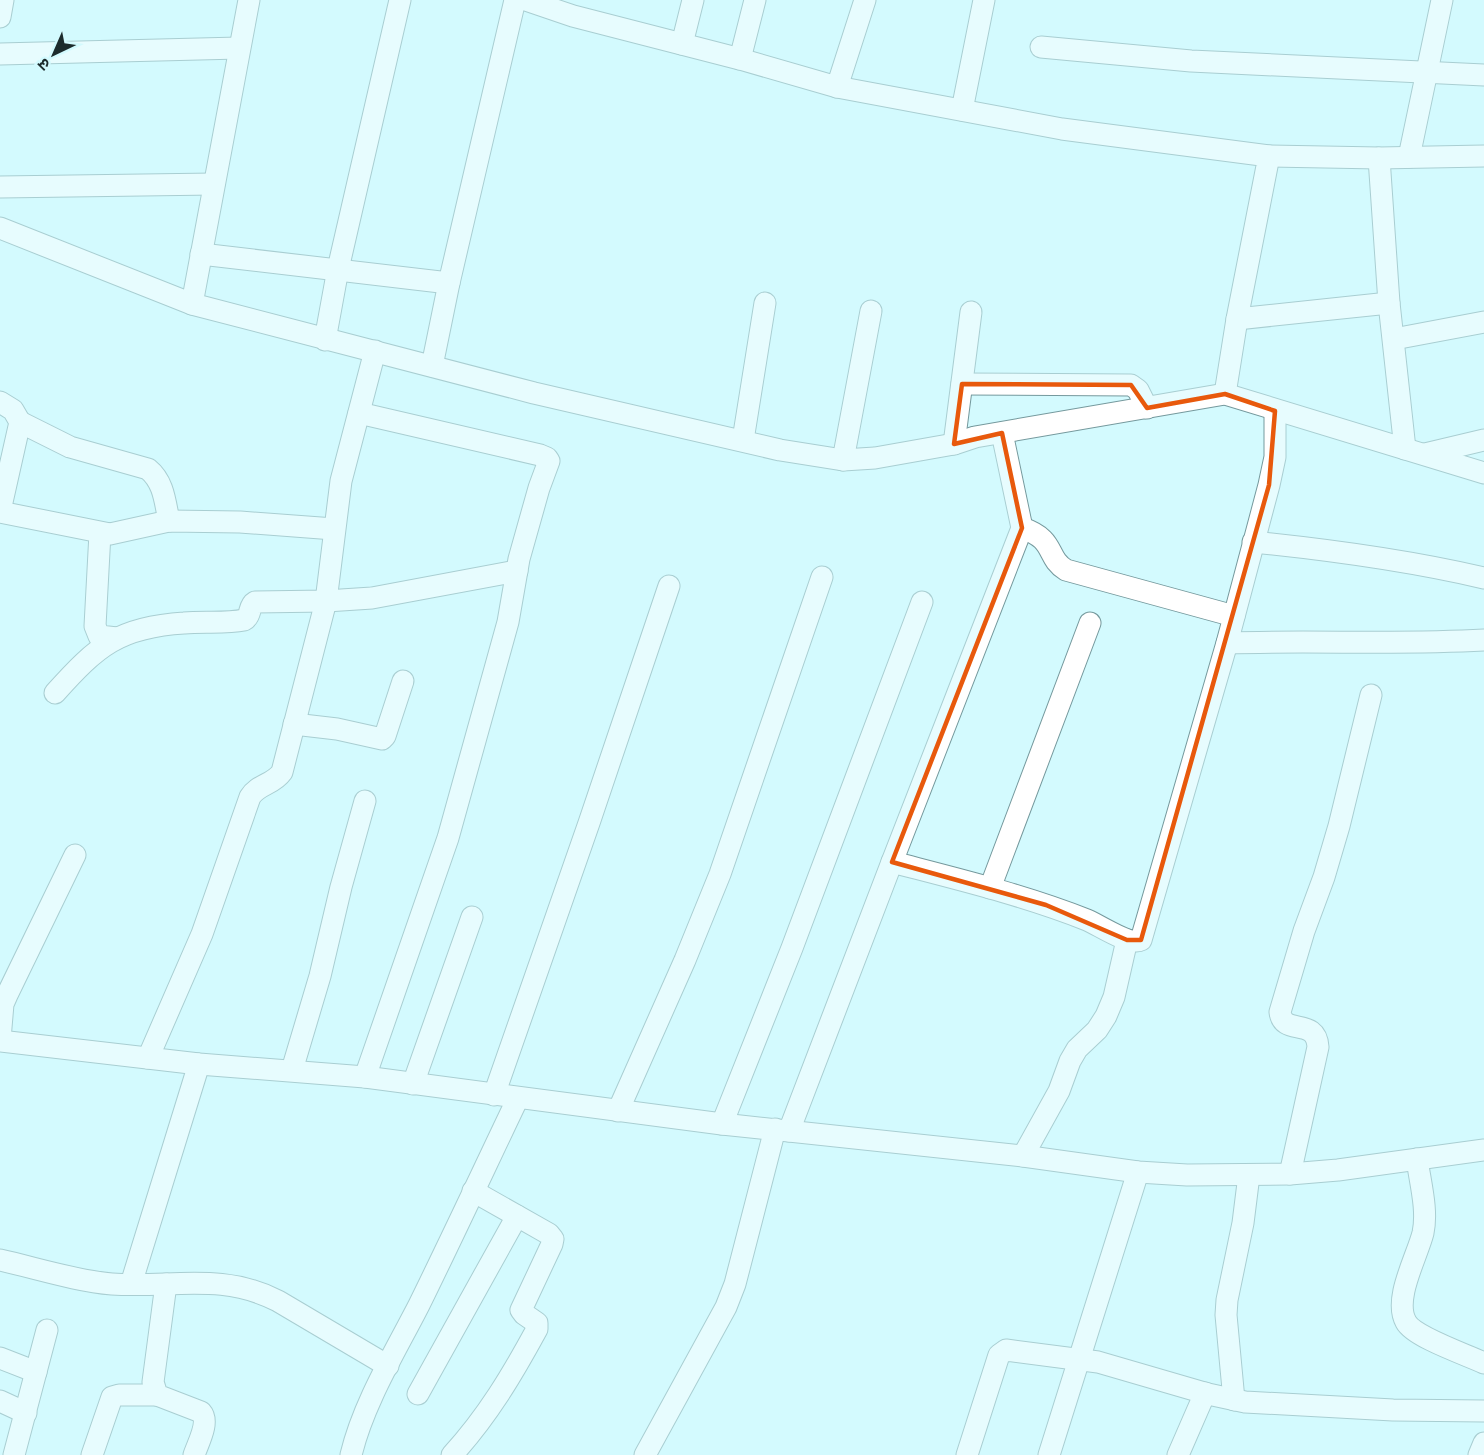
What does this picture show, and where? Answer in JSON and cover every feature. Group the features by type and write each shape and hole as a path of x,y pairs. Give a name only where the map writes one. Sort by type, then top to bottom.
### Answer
{"street":[{"path":"0,18 3,0"},
{"path":"192,304 249,0"},
{"path":"325,340 338,269 400,0"},
{"path":"432,366 515,0"},
{"path":"526,0 576,8 682,44 837,87 1062,129 1269,156 1379,158 1484,156"},
{"path":"682,44 693,0"},
{"path":"740,59 755,0"},
{"path":"837,87 865,0"},
{"path":"963,110 984,0"},
{"path":"1409,157 1442,0"},
{"path":"1041,47 1191,61 1484,75"},
{"path":"0,54 239,48"},
{"path":"1225,394 1237,319 1269,156"},
{"path":"1379,158 1389,303 1414,451"},
{"path":"0,187 214,184"},
{"path":"0,228 192,304 534,393 780,450 843,460 874,458 954,444 975,437 1225,394 1484,473"},
{"path":"201,254 449,283"},
{"path":"743,440 765,303"},
{"path":"1237,319 1389,303"},
{"path":"843,460 871,311"},
{"path":"954,444 971,312"},
{"path":"1394,339 1484,322"},
{"path":"148,1058 202,934 250,797 257,788 272,782 282,772 326,601 341,481 375,351"},
{"path":"962,384 1131,385 1137,390 1147,408"},
{"path":"363,398 547,458 548,466 539,488 517,571 508,622 448,838 365,1077"},
{"path":"0,402 13,410 20,422 70,447 148,469 161,484 169,521"},
{"path":"892,862 990,888 1086,920 1127,940 1138,942 1143,936 1227,643 1269,485 1274,448 1275,411"},
{"path":"20,422 0,511 100,533 120,533 169,521 240,522 334,529"},
{"path":"1002,433 1021,518 1045,540 1058,564 1066,570 1234,615"},
{"path":"1414,451 1484,440"},
{"path":"645,1455 726,1306 735,1284 782,1130 892,862 1021,518"},
{"path":"100,533 95,626 99,636 117,638"},
{"path":"1253,542 1358,553 1426,564 1484,578"},
{"path":"56,693 88,657 117,638 144,628 185,622 244,620 249,616 251,605 255,602 372,598 517,571"},
{"path":"618,1111 685,960 720,874 822,577"},
{"path":"494,1095 669,586"},
{"path":"722,1124 792,948 843,807 922,602"},
{"path":"990,888 1090,623"},
{"path":"1227,643 1284,641 1429,644 1484,640"},
{"path":"294,724 337,729 382,739 386,736 403,681"},
{"path":"1290,1174 1318,1047 1317,1040 1310,1029 1287,1024 1283,1021 1280,1012 1339,826 1371,694"},
{"path":"292,1070 320,976 341,887 365,801"},
{"path":"75,855 7,995 3,1005 0,1040 199,1064 365,1077 722,1124 1023,1156 1138,1172 1187,1175 1290,1174 1484,1150"},
{"path":"413,1084 472,917"},
{"path":"1023,1156 1059,1091 1077,1049 1097,1030 1106,1016 1114,997 1127,940"},
{"path":"131,1284 199,1064"},
{"path":"351,1455 359,1429 388,1366 518,1098"},
{"path":"1417,1159 1425,1221 1404,1289 1402,1302 1406,1322 1424,1336 1484,1363"},
{"path":"1049,1455 1138,1172"},
{"path":"1234,1400 1226,1315 1227,1300 1243,1223 1249,1175"},
{"path":"452,1455 494,1405 538,1327 537,1323 521,1310 553,1239 549,1234 473,1191"},
{"path":"418,1394 517,1216"},
{"path":"0,1260 103,1282 228,1284 262,1293 388,1366"},
{"path":"157,1395 153,1382 166,1284"},
{"path":"10,1447 26,1413 47,1330"},
{"path":"967,1455 999,1355 1015,1350 1079,1358 1204,1393 1245,1402 1393,1410 1484,1412"},
{"path":"0,1358 36,1372"},
{"path":"1178,1455 1204,1393"},
{"path":"92,1455 112,1397 119,1395 157,1395 203,1413 206,1419 205,1424 194,1455"},
{"path":"0,1401 26,1413"},
{"path":"1479,1455 1484,1443"}],"highlighted area":[{"path":"962,384 1131,385 1147,408 1225,394 1275,411 1269,485 1141,940 1127,940 1046,905 892,862 1022,528 1002,433 954,444"}]}
